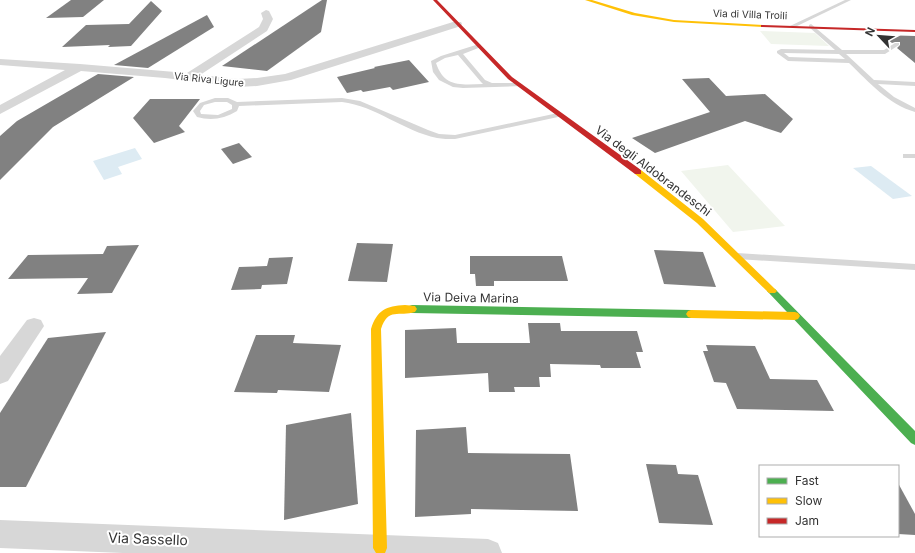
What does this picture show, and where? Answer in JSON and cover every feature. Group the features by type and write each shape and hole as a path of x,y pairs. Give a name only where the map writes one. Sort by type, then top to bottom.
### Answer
{"street":[{"name":"Via degli Aldobrandeschi","path":"435,0 510,78 558,115 655,185 700,221 737,256 915,439"},
{"name":"Via di Villa Troili","path":"587,0 623,12 660,19 716,24 812,26 915,31"},
{"path":"190,77 263,29 268,18 266,13"},
{"name":"Via Riva Ligure","path":"0,62 80,67 238,83 258,82 276,80 457,24"},
{"path":"1,109 80,67"},
{"name":"Via Deiva Marina","path":"380,548 376,329 378,322 385,312 397,309 795,316"},
{"path":"0,374 34,326"},
{"name":"Via Sassello","path":"0,534 488,553"}],"lane":[{"path":"793,26 850,0"},
{"path":"812,26 885,94 901,104 915,110"},
{"path":"851,61 788,59 779,52 781,50 885,52 896,44"},
{"path":"479,46 443,57 433,62 434,68 450,85 456,87 520,85"},
{"path":"459,53 483,81 490,85"},
{"path":"872,82 915,84"},
{"path":"236,104 235,110 225,116 211,118 199,116 196,111 202,104 215,100 228,100 236,104 342,100 358,102 425,132 438,136 455,137 558,115"},
{"path":"906,156 915,156"},
{"path":"737,256 915,267"}],"shaded area":[{"path":"760,31 815,33 829,46 771,44"},
{"path":"135,148 142,159 118,167 122,174 104,180 93,161"},
{"path":"728,165 785,226 733,232 681,171"},
{"path":"871,166 912,196 893,199 853,168"}],"building":[{"path":"71,0 104,0 83,17 46,18"},
{"path":"322,0 327,0 321,32 267,71 222,66"},
{"path":"151,1 162,11 131,46 108,47 110,45 62,47 86,25 129,24"},
{"path":"207,15 214,27 148,68 114,65"},
{"path":"882,35 915,36 915,63 897,48 900,45 900,42 892,43"},
{"path":"409,60 429,82 393,90 390,87 363,92 361,90 347,93 337,77 375,68 374,67"},
{"path":"98,74 134,77 53,127 0,180 0,136 17,121"},
{"path":"709,78 726,96 765,94 793,119 781,133 745,121 655,153 632,138 710,112 682,79"},
{"path":"150,99 200,99 179,126 185,132 154,143 133,118"},
{"path":"239,143 252,157 233,164 221,149"},
{"path":"357,243 393,244 387,282 348,281"},
{"path":"139,245 112,293 77,294 88,278 8,279 28,255 103,254 107,246"},
{"path":"654,250 703,252 716,287 664,284"},
{"path":"470,256 562,256 568,281 494,281 494,286 476,286 475,274 470,274"},
{"path":"293,257 287,284 262,285 261,289 231,290 239,267 267,266 269,258"},
{"path":"528,323 560,323 561,331 637,331 643,352 636,352 641,368 601,368 600,365 550,364 551,377 539,377 540,387 514,387 515,392 489,392 488,373 405,378 405,330 456,328 457,343 530,343"},
{"path":"106,332 26,487 0,487 0,413 48,338"},
{"path":"256,335 295,335 293,343 341,345 329,392 278,390 277,393 234,392"},
{"path":"706,345 755,346 770,379 817,380 834,411 737,409 726,383 714,382 703,351 708,351"},
{"path":"351,413 358,504 284,520 286,425"},
{"path":"466,427 468,453 570,454 578,511 471,509 471,514 415,517 416,430"},
{"path":"646,464 676,465 678,474 698,475 713,525 659,523"},
{"path":"899,485 915,514 915,535 899,534"}],"traffic: fast":[{"path":"772,291 915,439"},
{"path":"412,309 691,314"}],"traffic: slow":[{"path":"587,0 634,14 674,21 763,26"},
{"path":"638,172 700,221 772,291"},
{"path":"380,548 376,329 378,322 385,313 399,309 412,309"},
{"path":"691,314 795,316"}],"traffic: jam":[{"path":"435,0 510,78 638,172"},
{"path":"763,26 915,31"}]}
